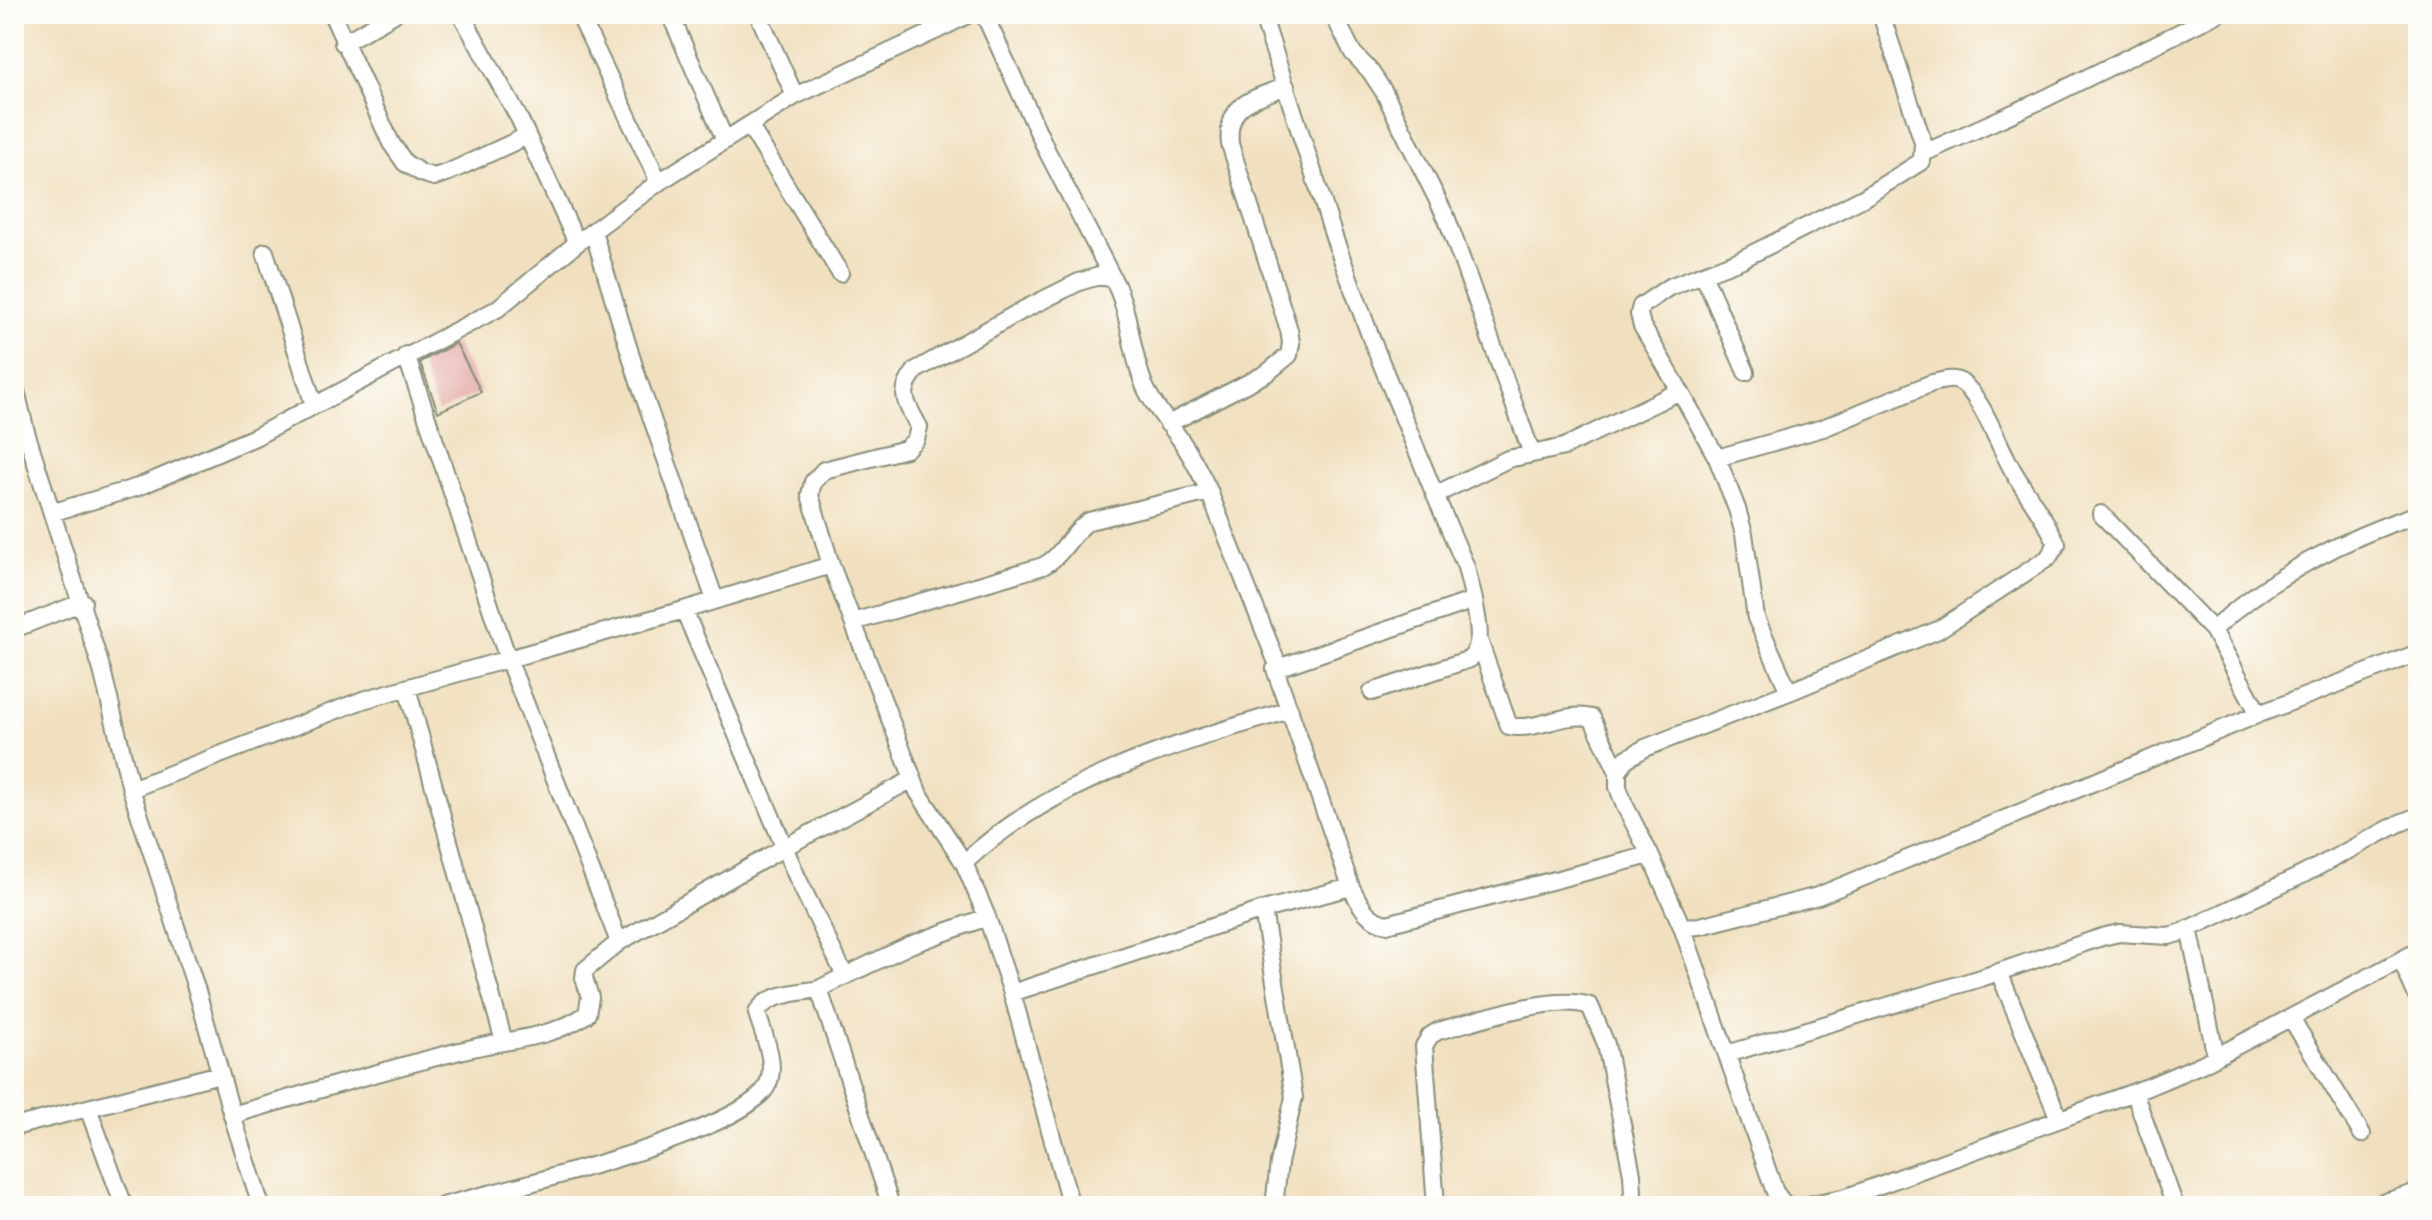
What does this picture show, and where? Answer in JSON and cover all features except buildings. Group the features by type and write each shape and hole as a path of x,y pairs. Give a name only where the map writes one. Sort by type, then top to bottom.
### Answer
{"street":[{"path":"332,14 391,143 405,163 434,177 527,136"},
{"path":"343,43 394,14"},
{"path":"461,14 527,136 577,243"},
{"path":"579,14 659,182"},
{"path":"670,14 725,140"},
{"path":"758,14 795,96"},
{"path":"925,14 935,31"},
{"path":"54,512 138,487 255,437 497,309 577,243 659,182 795,96 969,14"},
{"path":"984,14 1047,151 1122,295 1146,389 1196,464 1210,492 1279,668"},
{"path":"1262,14 1335,240 1371,338 1466,567 1480,643 1509,726 1521,729 1578,715 1592,718 1618,772 1618,787 1624,804 1682,927 1775,1192 1784,1204 1790,1206"},
{"path":"1333,14 1353,53 1384,92 1443,209 1532,454"},
{"path":"1789,692 1756,618 1744,534 1717,458 1642,326 1639,314 1641,306 1669,287 1740,260 1863,198 1922,161 1923,142 1881,14"},
{"path":"1924,153 2042,100 2217,14"},
{"path":"1168,424 1267,373 1289,355 1289,330 1230,144 1229,129 1232,115 1242,104 1286,86"},
{"path":"749,125 840,273"},
{"path":"593,231 637,376 715,600"},
{"path":"265,252 314,405"},
{"path":"1703,274 1746,372"},
{"path":"1071,1206 1012,993 987,917 964,863 918,792 831,565 810,495 813,482 824,470 906,449 916,439 919,427 904,399 905,384 916,370 1079,282 1099,276 1113,279"},
{"path":"406,355 508,659 619,942"},
{"path":"1618,772 1626,759 1645,748 1938,630 2048,558 2057,544 1979,405 1968,388 1959,381 1947,379 1932,383 1823,428 1717,458"},
{"path":"14,382 26,432 83,602 131,789 197,991 261,1206"},
{"path":"1435,495 1508,459 1564,447 1680,391"},
{"path":"853,622 1043,566 1051,562 1079,528 1089,521 1210,492"},
{"path":"2101,514 2213,630 2259,714"},
{"path":"2213,630 2233,610 2327,552 2360,535 2418,514"},
{"path":"131,789 363,700 684,610 831,565"},
{"path":"1474,600 1275,669 1351,887 1364,911 1375,922 1387,924 1650,855"},
{"path":"14,629 83,602"},
{"path":"684,610 785,847 845,976"},
{"path":"1372,692 1470,659 1480,643"},
{"path":"1682,927 1700,926 1818,896 2259,714 2418,653"},
{"path":"407,688 504,1042"},
{"path":"964,863 983,845 1030,812 1126,763 1290,710"},
{"path":"232,1115 465,1049 552,1033 571,1025 587,1014 590,997 584,978 585,970 619,942 785,847 913,779"},
{"path":"1727,1054 2119,933 2169,936 2291,881 2418,816"},
{"path":"1012,993 1263,910 1351,887"},
{"path":"1263,910 1294,1097 1279,1163 1274,1206"},
{"path":"443,1206 621,1158 694,1131 734,1112 767,1087 770,1059 757,1013 760,1005 769,1000 819,989 910,945 987,917"},
{"path":"2189,928 2216,1057"},
{"path":"1803,1206 1849,1202 2134,1092 2216,1057 2418,951"},
{"path":"2401,960 2418,998"},
{"path":"1999,972 2059,1119"},
{"path":"819,989 891,1206"},
{"path":"1436,1206 1424,1046 1430,1036 1438,1031 1551,1003 1576,1001 1590,1006 1606,1044 1632,1174 1633,1193 1628,1206"},
{"path":"2291,1018 2362,1134"},
{"path":"14,1127 220,1074"},
{"path":"2134,1092 2175,1206"},
{"path":"88,1108 124,1206"},
{"path":"2372,1206 2418,1192"}]}
